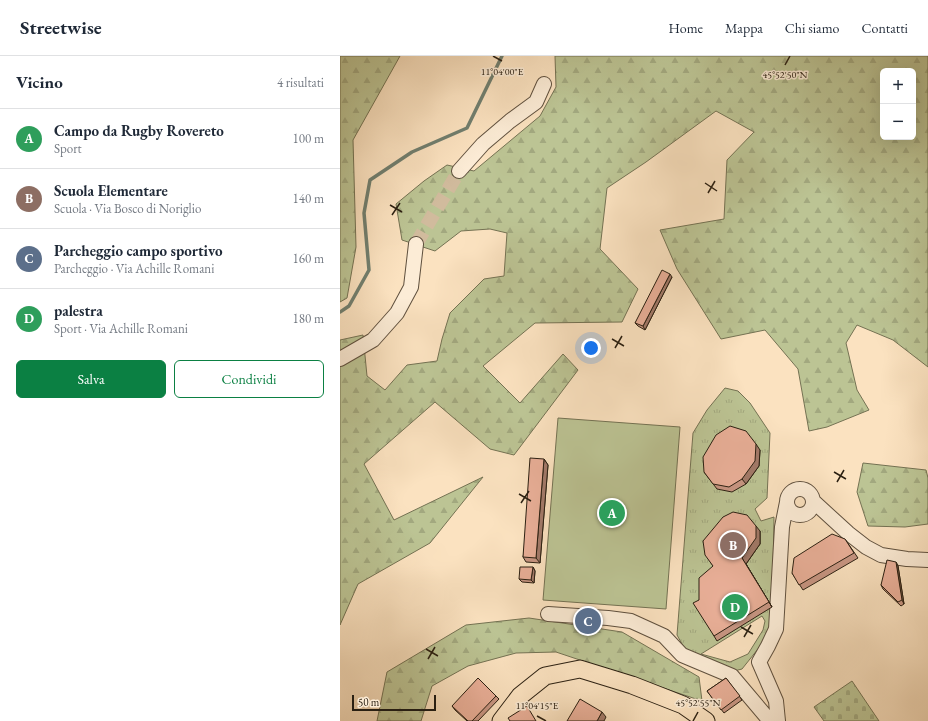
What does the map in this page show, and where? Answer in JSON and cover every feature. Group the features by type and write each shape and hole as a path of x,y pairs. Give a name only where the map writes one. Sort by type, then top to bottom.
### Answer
{"main road":[{"path":"501,721 520,696 545,676 580,669 683,705 706,721"}],"street":[{"path":"459,171 483,144 510,121 536,102 544,84"},
{"path":"340,359 373,340 397,313 411,287 416,244"},
{"path":"778,721 776,701 759,662 776,629 782,527 787,502 791,493 798,490 810,493 813,501 848,533 881,555 907,559 928,560"},
{"path":"787,502 790,510 801,516 809,512 813,501"},
{"path":"548,614 631,621 664,636 682,656 732,676 770,721"}],"green space":[{"path":"340,56 400,56 353,140 356,247 347,298 340,302"},
{"path":"555,56 928,56 928,367 893,340 857,325 846,343 857,390 869,410 827,427 809,431 798,369 765,330 721,339 677,269 660,230 724,219 727,160 754,132 716,111 646,162 607,188 600,249 638,289 622,322 535,323 483,366 520,403 563,354 578,370 514,455 490,449 435,402 364,464 394,520 483,477 430,543 358,584 340,625 340,340 363,335 367,376 385,390 407,365 437,361 450,313 484,279 504,276 507,233 490,229 461,231 435,251 402,240 396,204 424,181 447,165 474,171 540,116 556,87"},
{"path":"725,388 738,391 750,403 770,433 767,498 755,509 761,521 774,517 772,627 766,639 742,669 734,671 687,653 677,635 693,433 707,410","holes":["760,531 760,544 746,564 772,607 716,571 709,560 706,546","762,616 765,621 763,630 748,654 730,662 701,654"]},
{"path":"558,418 680,427 666,609 543,600"},
{"path":"863,463 926,470 928,478 928,524 905,527 868,526 857,492"},
{"path":"529,618 622,632 699,677 702,701 556,652 516,653 468,666 432,686 421,721 377,721 387,672 466,625"},
{"path":"852,681 879,721 824,721 814,707"}],"building":[{"path":"662,270 670,274 643,326 635,323"},
{"path":"730,426 746,431 756,444 755,461 742,479 729,487 713,484 704,472 703,457 716,435"},
{"path":"530,458 544,459 536,558 523,557"},
{"path":"733,512 747,515 756,526 756,538 742,558 769,602 714,636 693,603 699,600 699,578 713,566 705,555 703,541 723,517"},
{"path":"832,534 845,539 854,553 799,585 792,573 794,558"},
{"path":"887,560 896,562 902,600 898,602 881,585"},
{"path":"520,567 533,567 531,580 519,579"},
{"path":"478,678 496,696 472,721 468,721 452,706"},
{"path":"726,678 740,696 721,710 707,691"},
{"path":"580,699 602,712 597,721 567,721"},
{"path":"527,706 536,721 510,721 508,718"}],"waterway":[{"path":"340,312 349,306 369,270 364,213 370,180 412,152 467,128 502,56"}],"tunnel":[{"path":"416,244 459,171"}],"place":[{"name":"Campo da Rugby Rovereto","path":"612,513"},
{"name":"Scuola Elementare","path":"733,545"},
{"name":"palestra","path":"735,607"},
{"name":"Parcheggio campo sportivo","path":"588,621"}]}
